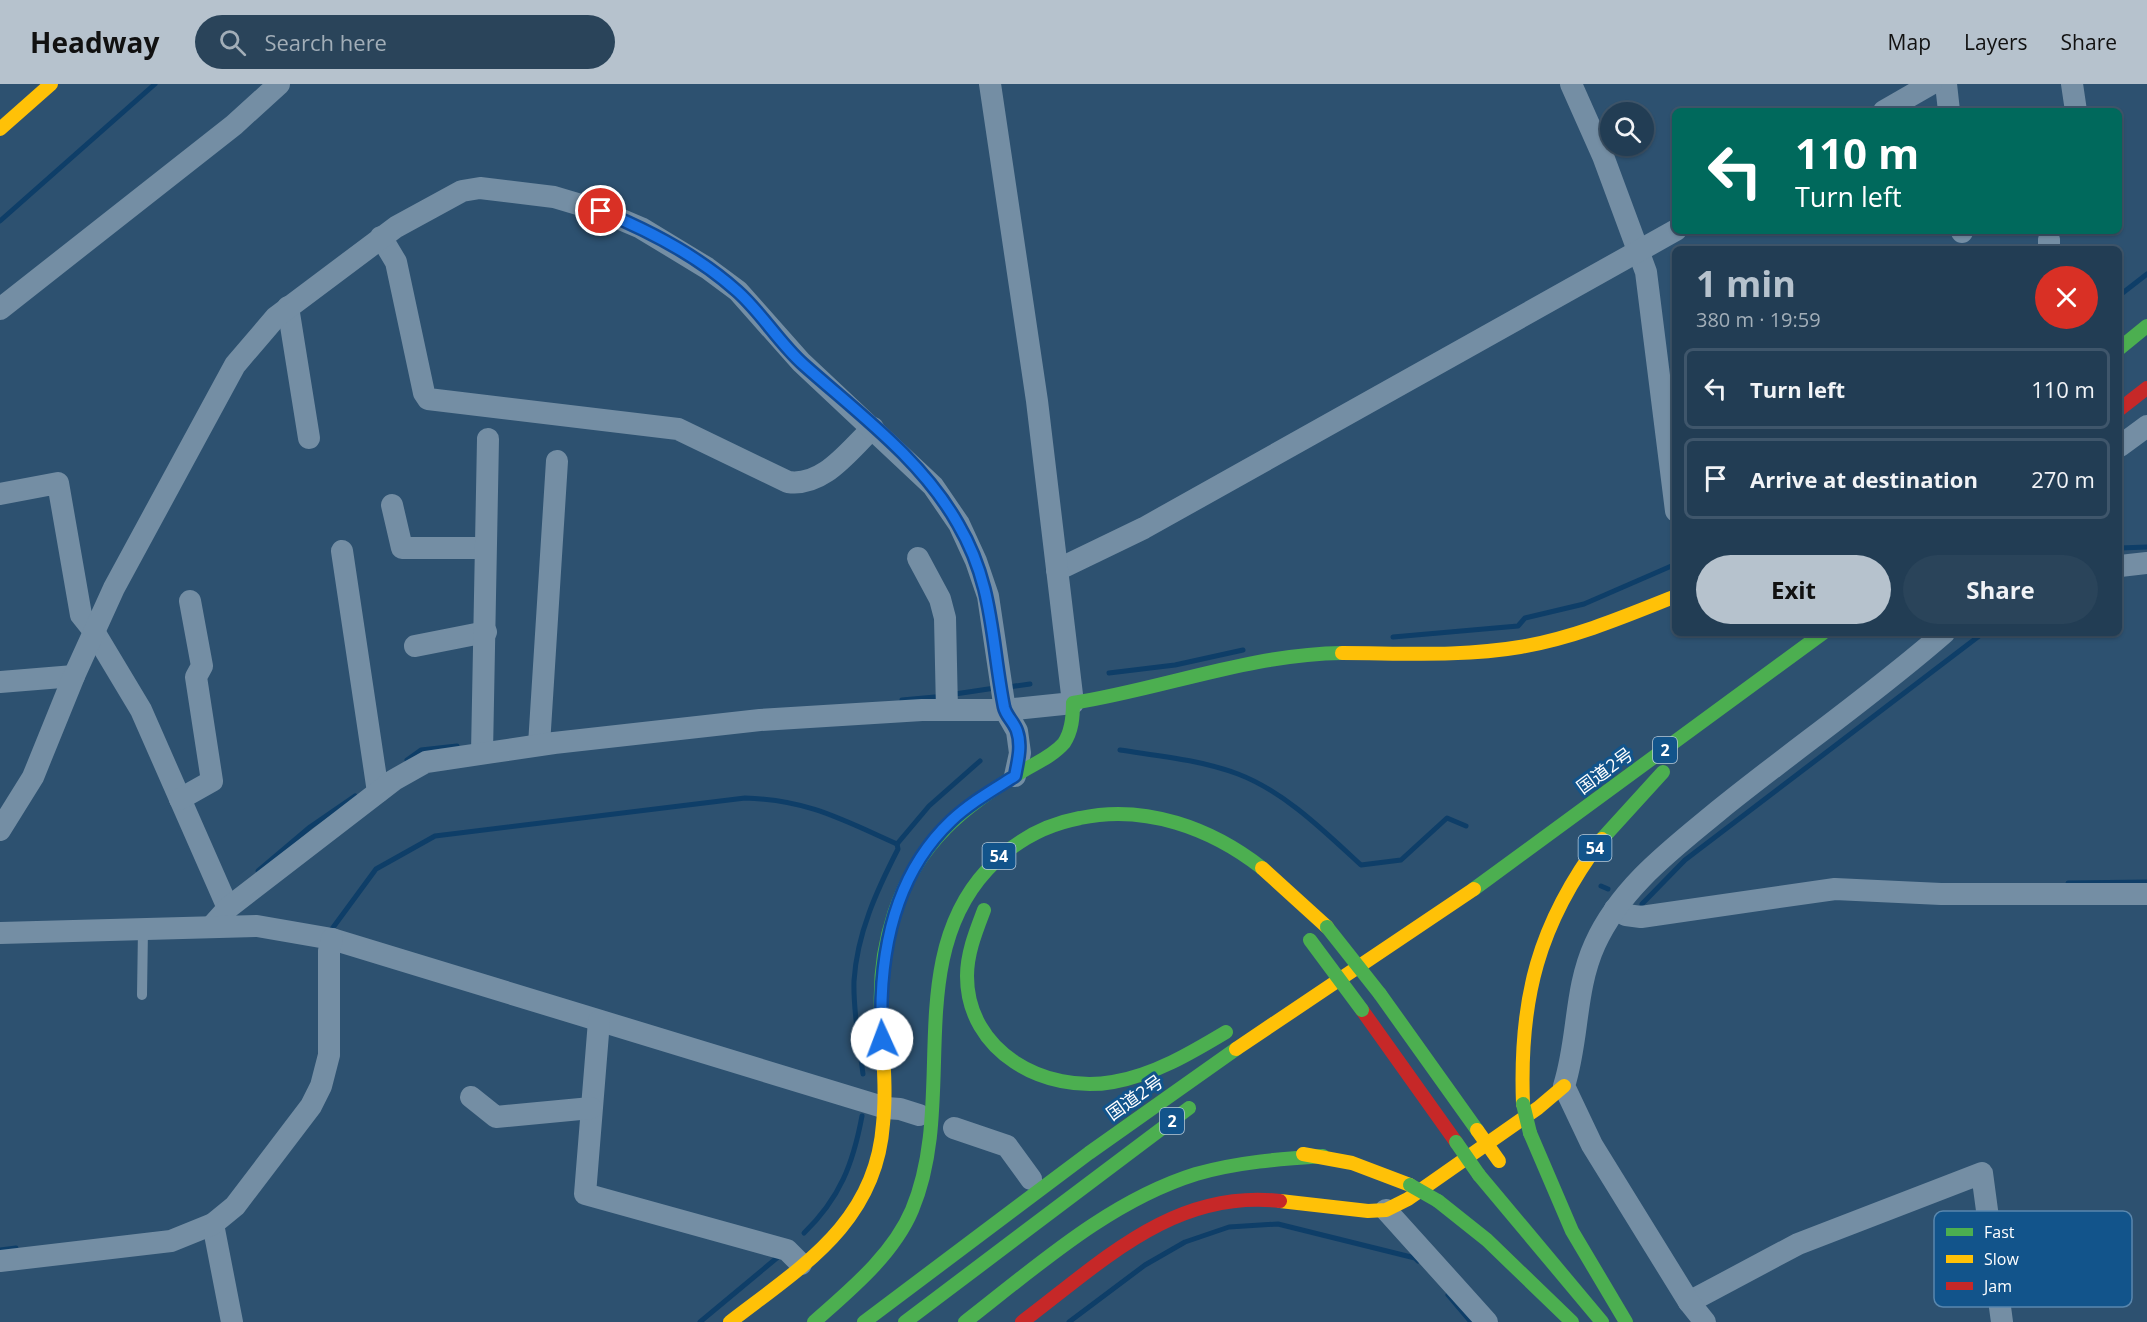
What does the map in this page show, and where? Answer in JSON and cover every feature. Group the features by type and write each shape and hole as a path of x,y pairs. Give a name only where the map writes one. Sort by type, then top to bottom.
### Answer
{"main road":[{"path":"0,129 51,84"},
{"path":"2122,346 2147,326"},
{"path":"2122,409 2147,390"},
{"path":"730,1322 836,1236 856,1211 872,1182 882,1150 886,1108 881,1016 882,966 889,932 904,888 923,855 951,822 1063,743 1071,724 1073,703 1123,695 1281,657 1336,653 1466,653 1521,647 1616,621 1672,598"},
{"name":"国道2号","path":"1303,1022 1437,916 1819,636"},
{"name":"54","path":"1626,1322 1570,1229 1553,1196 1530,1133 1523,1104 1523,1024 1538,962 1561,905 1592,851 1611,826 1680,757 1789,658"},
{"path":"1541,841 1614,769 1632,755"},
{"name":"54","path":"814,1322 879,1257 911,1210 921,1183 933,1134 936,993 946,944 959,910 978,879 993,861 1012,846 1034,832 1083,817 1112,813 1165,819 1192,827 1240,850 1283,883 1328,927 1380,994 1502,1166"},
{"path":"991,899 974,928 968,950 966,991 971,1011 981,1031 996,1050 1030,1073 1073,1084 1097,1084 1125,1079 1183,1057 1238,1025"},
{"name":"国道2号","path":"864,1322 1089,1153 1319,991 1437,916"},
{"path":"1307,936 1479,1175 1602,1322"},
{"path":"1285,1000 1319,991"},
{"path":"1022,1322 1088,1257 1196,1207 1227,1201 1262,1199 1368,1211 1386,1210 1408,1199 1538,1108 1564,1086"},
{"name":"2","path":"905,1322 1200,1100"},
{"path":"1170,1168 1222,1156 1256,1152 1323,1156 1382,1172 1438,1201 1487,1240 1572,1322"},
{"path":"965,1322 1076,1238 1166,1186 1230,1165 1323,1156"},
{"path":"1040,1220 1081,1207"},
{"path":"824,1294 881,1246 911,1210"},
{"path":"1529,1212 1571,1283"}],"street":[{"path":"0,309 234,125 279,84"},
{"path":"211,927 225,903 377,786 426,762 482,747 760,720 947,710 1005,710 1073,703 1037,401 990,84"},
{"path":"1571,84 1603,156 1646,272 1672,479"},
{"path":"1889,108 1931,84"},
{"path":"1946,84 1948,108"},
{"path":"2072,84 2076,108"},
{"path":"0,830 33,777 93,630 235,365 276,317 288,307 396,227 470,188 501,188 554,197 608,214 641,228 707,268 738,291 801,362 933,486 959,524 976,561 988,596 1005,710 1017,731 1020,753 1015,776"},
{"path":"1057,570 1144,528 1672,232"},
{"path":"381,237 396,262 424,393 428,399 678,429 788,482 799,483 821,477 873,428"},
{"path":"288,307 309,438"},
{"path":"2122,328 2147,308"},
{"path":"2122,445 2147,426"},
{"path":"482,747 486,632 484,549 488,439"},
{"path":"540,740 558,461"},
{"path":"0,494 58,483 81,615 93,630 141,710 225,903"},
{"path":"392,505 402,548 484,549"},
{"path":"342,551 377,786"},
{"path":"918,558 940,600 945,618 947,710"},
{"path":"2122,566 2147,563"},
{"path":"180,799 212,781 196,676 202,666 190,601"},
{"path":"415,646 486,632"},
{"path":"1705,1322 1689,1302 1592,1145 1564,1086 1569,1070 1578,998 1584,971 1595,943 1615,909 1629,891 1679,843 1940,636"},
{"path":"0,682 74,676"},
{"path":"1615,909 1626,915 1641,916 1835,889 1941,894 2147,894"},
{"path":"0,933 257,926 328,938 886,1108 900,1109 919,1116"},
{"path":"0,1261 152,1245 193,1234 213,1224 235,1206 311,1106 321,1086 329,1055 328,938"},
{"path":"599,1021 585,1194 786,1250 801,1264"},
{"path":"471,1097 496,1117 591,1108"},
{"path":"954,1128 1007,1146 1031,1179"},
{"path":"1689,1302 1798,1244 1982,1173 1987,1211"},
{"path":"1386,1210 1487,1322"},
{"path":"213,1224 232,1322"},
{"path":"2000,1307 2002,1322"}],"lane":[{"path":"142,995 143,929"}],"waterway":[{"path":"0,221 155,84"},
{"path":"2122,293 2147,274"},
{"path":"2122,548 2147,547"},
{"path":"1393,637 1518,626 1525,618 1584,604 1672,566"},
{"path":"1642,904 1685,860 1979,636"},
{"path":"1109,673 1175,665 1243,650"},
{"path":"1008,687 1030,684"},
{"path":"955,694 995,688"},
{"path":"902,700 935,697"},
{"path":"407,760 421,750 457,746"},
{"path":"1120,750 1209,765 1255,782 1288,802 1361,865 1401,860 1447,818 1466,826"},
{"path":"329,933 376,869 435,836 745,798 787,803 824,812 897,844 929,806 980,761"},
{"path":"258,871 310,827 355,796"},
{"path":"863,1074 854,1004 856,963 869,912 898,849 897,844"},
{"path":"2068,883 2147,882"},
{"path":"1601,886 1608,889"},
{"path":"804,1233 827,1207 843,1179 854,1150 862,1116"},
{"path":"1069,1322 1145,1265 1185,1242 1229,1227 1278,1224 1415,1258 1418,1261"},
{"path":"0,1250 16,1248"},
{"path":"700,1322 778,1257"},
{"path":"1448,1295 1471,1322"}],"traffic: fast":[{"path":"2122,346 2147,326"},
{"path":"1474,889 1819,636"},
{"path":"881,1011 883,962 888,937 894,913 915,868 945,829 962,813 1064,743 1072,724 1073,703 1274,659 1342,653"},
{"path":"1602,839 1663,772"},
{"path":"814,1322 882,1257 894,1242 912,1210 925,1168 931,1124 938,989 946,947 961,907 987,870 1007,851 1041,830 1066,821 1104,814 1129,814 1176,823 1221,841 1262,868"},
{"path":"984,910 972,942 969,959 967,976 970,1003 980,1026 995,1046 1014,1062 1037,1074 1062,1081 1087,1084 1128,1079 1172,1062 1226,1032"},
{"path":"1327,927 1380,994"},
{"path":"1310,940 1362,1010"},
{"path":"1380,994 1477,1130"},
{"path":"864,1322 1089,1153 1236,1049"},
{"path":"1523,1104 1530,1133"},
{"path":"905,1322 1189,1108"},
{"path":"1530,1133 1572,1231 1626,1322"},
{"path":"1456,1142 1479,1175"},
{"path":"965,1322 1046,1258 1103,1218 1164,1186 1196,1174 1243,1164 1323,1156"},
{"path":"1479,1175 1602,1322"},
{"path":"1410,1185 1438,1201"},
{"path":"1438,1201 1487,1240 1572,1322"}],"traffic: slow":[{"path":"0,129 51,84"},
{"path":"1342,653 1454,653 1520,647 1580,632 1672,598"},
{"path":"1523,1104 1525,1030 1529,996 1537,964 1562,902 1580,870 1602,839"},
{"path":"1262,868 1327,927"},
{"path":"1236,1049 1474,889"},
{"path":"730,1322 783,1282 830,1240 850,1216 866,1189 877,1159 883,1124 881,1011"},
{"path":"1280,1201 1368,1211 1386,1210 1408,1199 1538,1108 1564,1086"},
{"path":"1477,1130 1499,1161"},
{"path":"1303,1154 1352,1163 1410,1185"}],"traffic: jam":[{"path":"2122,407 2147,388"},
{"path":"1362,1010 1456,1142"},
{"path":"1022,1322 1111,1254 1172,1218 1206,1206 1241,1200 1280,1201"}],"route":[{"path":"601,211 641,228 707,268 738,291 801,362 900,452 933,486 959,524 982,578 994,628 1005,710 1017,731 1020,753 1015,776 968,807 951,822 923,855 904,888 883,957 882,1039"}]}
